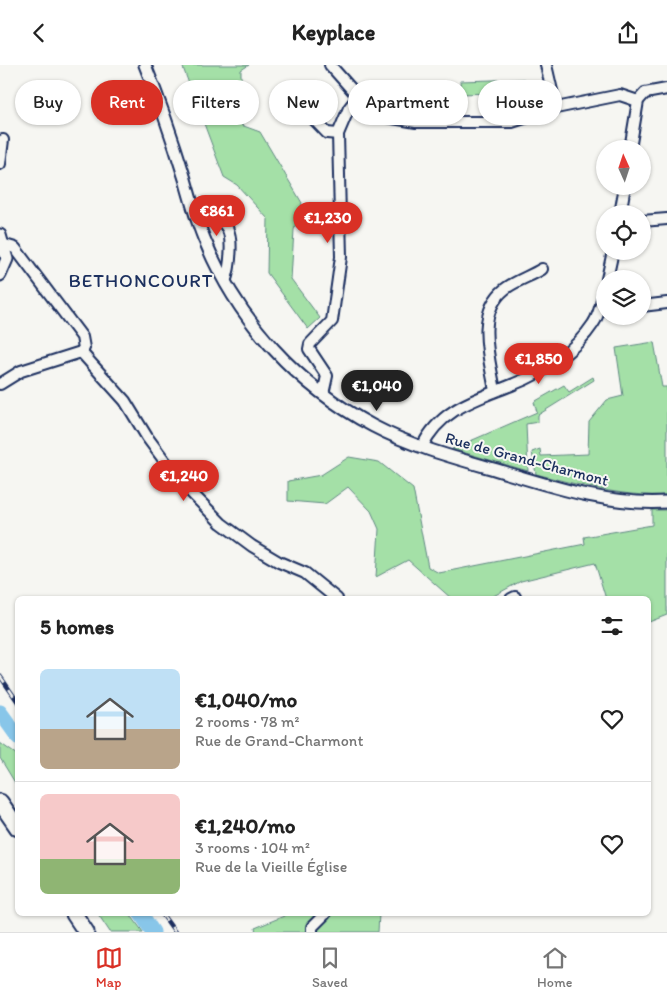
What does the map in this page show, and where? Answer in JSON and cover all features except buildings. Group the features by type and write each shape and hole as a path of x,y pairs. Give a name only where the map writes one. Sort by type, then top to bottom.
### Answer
{"main road":[{"path":"0,802 15,824"},
{"path":"75,916 86,932"}],"street":[{"name":"Rue de Grand-Charmont","path":"145,65 173,140 205,243 225,282 250,321 277,353 323,394 374,426 422,447 594,497 636,502 667,502"},
{"path":"330,65 348,87"},
{"path":"546,65 549,80"},
{"path":"632,140 638,101 645,93 667,89"},
{"path":"562,107 620,95 638,101"},
{"path":"323,394 327,376 309,349 310,344 332,321 340,261 338,134 348,110"},
{"path":"319,125 327,133 338,134"},
{"path":"0,164 3,140"},
{"path":"195,211 217,220 225,225 229,232 230,268 225,282"},
{"path":"651,220 667,219"},
{"path":"0,275 7,259 2,240"},
{"path":"0,384 21,371 81,353 84,349 82,337 15,248 2,240"},
{"path":"495,391 486,338 486,321 493,302 505,289 542,269"},
{"path":"422,447 428,436 446,415 495,391 517,383 569,350 593,325 596,317"},
{"path":"81,353 125,401 147,437 178,479 221,523 252,546 279,562 305,573 333,596"},
{"path":"312,932 312,927 323,916"}],"green space":[{"path":"182,65 249,65 241,70 241,80 188,80"},
{"path":"525,79 525,80 492,80"},
{"path":"478,80 478,94 468,94 468,81"},
{"path":"204,125 241,125 260,132 302,203 294,230 291,279 320,318 308,329 267,273 268,219 237,185 224,177"},
{"path":"654,342 662,387 667,387 667,495 617,492 536,474 532,452 540,449 541,456 588,454 589,422 607,400 623,396 616,348"},
{"path":"593,377 594,380 538,415 538,422 526,424 528,471 452,449 537,412 534,402 564,385 569,392"},
{"path":"349,457 379,462 413,489 428,567 439,573 585,544 584,537 652,525 652,510 667,510 667,615 651,621 651,596 605,596 595,563 521,581 494,596 449,596 408,560 376,577 379,529 371,511 348,487 325,504 288,501 288,481 321,475"},
{"path":"0,743 15,754 15,783 0,758"},
{"path":"99,916 131,916 143,932 110,932"},
{"path":"284,916 379,916 378,932 256,932 255,928"}],"waterway":[{"path":"0,712 15,733"},
{"path":"142,916 153,932"}],"railway":[{"path":"0,676 15,698"},
{"path":"163,916 175,932"}],"district":[{"name":"BETHONCOURT","path":"141,280"}]}
